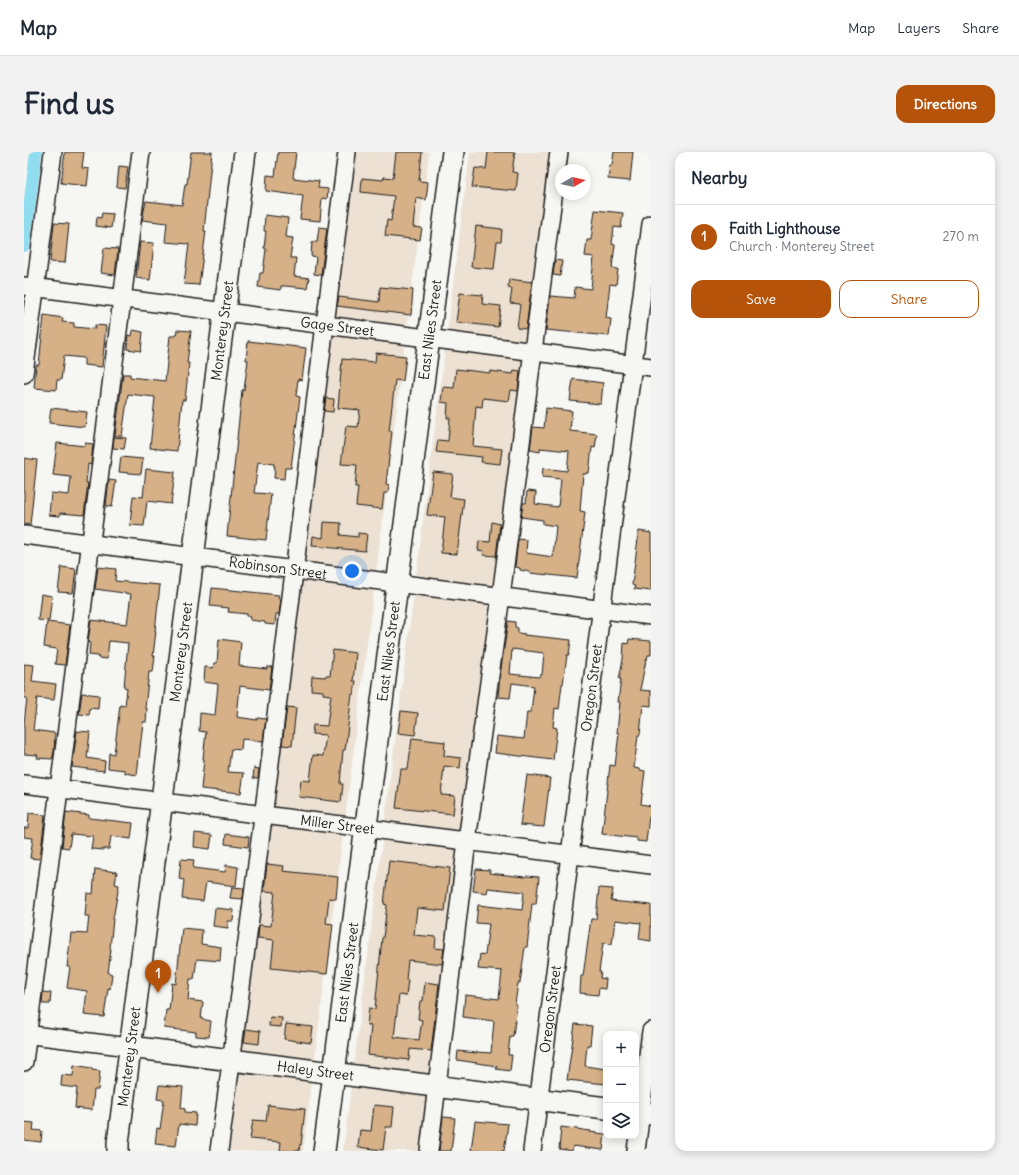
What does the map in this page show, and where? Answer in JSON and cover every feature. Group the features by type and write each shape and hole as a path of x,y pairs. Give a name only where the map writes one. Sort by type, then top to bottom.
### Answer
{"main road":[{"name":"Monterey Street","path":"117,1148 245,152"},
{"name":"East Niles Street","path":"324,1151 452,152"},
{"name":"Haley Street","path":"130,1047 603,1108"}],"street":[{"path":"24,374 30,287 52,152"},
{"path":"24,1062 26,1034 141,152"},
{"path":"219,1151 264,815 347,152"},
{"path":"429,1151 467,841 501,596 559,152"},
{"name":"Oregon Street","path":"532,1151 651,224"},
{"name":"Gage Street","path":"30,287 651,366"},
{"name":"Robinson Street","path":"24,535 651,616"},
{"name":"Miller Street","path":"24,784 651,865"},
{"path":"636,1151 643,1113 651,1031"},
{"name":"Haley Street","path":"26,1034 130,1047"}],"shaded area":[{"path":"351,152 429,152 303,1151 225,1151"},
{"path":"470,152 556,152 424,1151 343,1151"}],"building":[{"path":"65,152 84,152 82,168 89,169 87,186 61,183"},
{"path":"191,152 212,152 204,231 206,231 199,285 184,284 189,244 165,242 167,223 142,220 146,201 182,205 185,184 187,184"},
{"path":"278,152 296,152 293,178 319,181 318,188 328,189 327,199 322,198 320,221 300,219 303,196 266,191 267,175 275,176"},
{"path":"396,152 422,152 419,181 428,182 426,200 416,198 413,227 422,228 420,240 385,236 387,220 391,221 394,196 361,192 362,178 383,180 384,177 393,178"},
{"path":"488,152 515,152 512,172 518,173 516,191 472,187 475,168 486,169"},
{"path":"614,152 633,152 630,181 608,179"},
{"path":"119,166 128,167 125,188 117,187"},
{"path":"595,210 623,213 621,228 614,227 612,244 615,245 612,268 618,269 616,285 610,284 606,318 611,319 609,336 546,330 550,296 574,298 575,287 591,289 594,257 585,256 587,240 591,240"},
{"path":"102,213 113,214 111,228 96,226 97,217 101,218"},
{"path":"265,215 288,218 286,237 293,238 290,258 296,258 294,276 309,278 307,288 281,286 281,290 258,287 260,273 263,273 266,249 264,248 266,231 264,231"},
{"path":"54,223 69,224 65,263 50,262"},
{"path":"476,226 502,229 501,242 497,242 494,269 471,267"},
{"path":"319,227 327,228 321,275 314,274 316,257 311,256 312,242 317,242"},
{"path":"140,242 154,243 150,280 136,278"},
{"path":"104,248 118,249 115,275 101,273"},
{"path":"555,260 562,261 560,276 553,275"},
{"path":"509,279 532,282 526,329 517,328 520,304 510,303 512,289 508,288"},
{"path":"380,287 413,290 411,315 337,306 339,297 379,302"},
{"path":"460,293 483,295 482,304 501,306 498,327 456,322"},
{"path":"44,315 63,318 62,322 74,323 74,327 95,329 95,325 106,326 102,367 84,365 84,358 64,356 61,380 57,380 56,390 34,388 36,365 39,365"},
{"path":"133,330 143,332 141,351 127,349 128,335 132,336"},
{"path":"177,330 191,331 187,363 189,363 185,400 182,400 177,451 150,448 155,397 128,394 122,436 115,436 123,374 130,374 130,377 165,381 170,336 176,336"},
{"path":"248,341 306,348 302,380 298,379 296,396 300,397 291,468 285,468 284,479 274,478 274,464 258,462 254,493 271,494 266,540 227,536 242,390 244,390 248,360 246,360"},
{"path":"376,353 406,356 403,381 395,380 389,431 392,431 386,484 389,485 388,493 384,493 382,509 356,506 358,487 355,487 357,465 341,464 346,426 358,427 360,410 338,408 342,359 375,362"},
{"path":"456,369 513,374 514,370 520,371 518,391 511,390 509,401 483,398 482,407 476,406 473,446 502,449 500,464 481,462 482,457 436,452 438,440 448,441 450,418 447,418 448,403 441,402 443,387 454,388"},
{"path":"573,379 603,383 601,404 570,401"},
{"path":"326,398 334,399 333,412 324,411"},
{"path":"51,408 87,412 85,427 49,423"},
{"path":"546,408 572,411 570,431 597,434 595,448 592,447 589,473 583,474 580,511 585,512 577,578 530,573 515,567 518,539 527,540 526,553 553,557 556,526 543,524 543,520 521,517 523,503 526,503 527,491 536,492 535,504 558,507 561,479 542,477 543,468 567,471 569,451 540,448 540,452 530,450 533,427 544,428"},
{"path":"114,437 126,438 124,449 113,448"},
{"path":"57,443 85,446 85,443 93,444 91,465 88,464 86,483 88,483 84,515 60,513 60,516 49,515 51,493 69,495 71,477 53,475"},
{"path":"121,457 143,459 141,474 119,472"},
{"path":"24,458 37,460 30,525 24,524"},
{"path":"146,469 175,472 171,504 147,501 144,526 130,525 133,496 143,497"},
{"path":"433,472 453,474 450,497 464,499 457,554 441,553 445,517 427,515"},
{"path":"109,480 116,481 112,507 106,506"},
{"path":"324,522 341,523 340,535 358,537 358,533 367,534 365,551 312,546 313,536 323,538"},
{"path":"492,522 500,524 496,556 483,555 484,551 478,550 479,541 490,542"},
{"path":"639,531 651,533 651,591 634,589 635,586 632,585"},
{"path":"61,567 76,569 73,593 58,592"},
{"path":"98,567 116,569 115,581 160,585 153,656 155,656 153,672 149,672 145,708 147,708 146,722 143,722 137,775 125,773 125,770 108,768 109,753 114,754 120,705 125,706 127,688 124,687 128,643 109,641 107,659 89,655 90,643 88,642 91,620 127,624 131,594 95,589"},
{"path":"212,588 279,595 278,599 281,599 279,614 276,614 275,625 250,620 251,617 247,616 247,614 228,612 229,608 210,606"},
{"path":"41,594 52,596 49,621 38,620"},
{"path":"508,621 515,622 515,627 518,628 518,633 525,634 524,635 571,640 569,655 567,655 559,709 555,708 553,727 557,728 553,760 495,753 497,736 524,739 527,712 531,712 534,686 512,683 510,698 498,697","holes":["512,649 544,653 542,675 539,677 510,674"]},
{"path":"47,622 70,625 65,665 55,664 57,649 44,647"},
{"path":"219,639 241,642 239,666 267,669 267,667 272,667 269,690 240,686 237,717 257,720 257,718 266,719 263,741 242,739 241,750 231,749 228,772 244,773 241,793 201,789 206,732 199,731 200,713 215,715 218,684 204,682 205,667 213,668 214,663 217,663"},
{"path":"629,639 651,641 651,655 648,655 646,660 640,690 651,691 651,706 643,705 640,735 638,735 634,768 645,771 641,804 651,806 651,817 649,816 646,842 637,841 637,838 602,834 610,765 615,766 619,733 617,733 620,702 618,702 621,679 619,679 623,659 624,643 628,644"},
{"path":"333,650 356,653 353,681 356,681 354,694 352,694 345,750 343,750 340,784 343,784 341,802 299,797 301,780 310,781 313,755 323,756 326,735 312,734 313,725 327,726 331,695 323,694 323,691 311,690 312,676 330,676"},
{"path":"24,664 34,665 32,681 56,684 54,700 37,698 33,730 55,733 52,759 37,758 38,755 24,754 24,723 27,698 24,698"},
{"path":"82,693 99,695 98,709 90,708 89,715 79,714"},
{"path":"287,707 296,708 292,746 282,745"},
{"path":"401,711 418,713 415,735 398,733"},
{"path":"77,731 90,732 87,758 105,761 104,771 72,767"},
{"path":"412,738 445,742 444,756 461,758 460,768 444,766 441,795 455,796 453,814 396,808 401,769 408,769"},
{"path":"254,768 259,769 258,778 253,778"},
{"path":"527,775 550,778 544,827 520,825"},
{"path":"66,812 89,815 89,818 133,823 131,839 111,836 109,849 91,849 93,836 71,834 69,848 62,847"},
{"path":"29,813 45,815 40,859 30,858 33,838 24,837 24,828 28,828"},
{"path":"195,833 212,835 210,849 194,847"},
{"path":"226,834 249,837 248,847 225,844"},
{"path":"181,859 194,860 193,868 225,872 226,865 238,867 236,886 206,882 203,901 182,899 184,880 179,879"},
{"path":"389,861 450,868 445,911 417,908 414,935 436,937 435,948 444,949 442,964 408,960 406,996 399,995 394,1037 419,1040 422,1020 418,1019 420,1001 423,1001 425,982 439,984 431,1051 410,1049 409,1060 368,1055 371,1026 367,1025 369,1008 375,1009 387,905 384,904"},
{"path":"267,864 284,866 283,871 338,877 336,899 329,898 326,923 333,924 327,974 271,968 274,940 258,938 259,925 271,926 275,892 264,891"},
{"path":"95,869 117,872 115,884 119,885 113,919 108,973 112,974 110,989 108,988 104,1017 84,1015 87,991 67,988 70,967 67,967 71,933 87,934 89,916 85,916 87,893 93,894"},
{"path":"476,869 490,870 489,873 539,877 536,904 532,904 527,947 525,947 520,983 518,983 513,1036 510,1036 508,1055 512,1055 510,1071 496,1069 497,1066 457,1060 458,1051 491,1053 494,1021 463,1017 465,995 499,999 502,971 478,969 480,954 485,955 489,924 476,923 478,905 522,910 524,892 488,888 487,893 473,891"},
{"path":"232,887 244,888 243,899 230,898"},
{"path":"599,888 613,889 611,901 651,905 651,941 639,939 641,923 615,920 612,944 603,943 599,972 601,972 600,978 606,979 605,989 599,988 598,995 580,993 581,976 583,976 591,919 596,919"},
{"path":"215,908 234,910 233,921 228,921 228,928 213,926"},
{"path":"182,928 202,930 201,944 221,947 220,961 197,959 194,979 190,979 188,1000 203,1002 201,1019 211,1021 209,1037 196,1036 196,1032 164,1028 166,1010 169,1010 172,983 176,984"},
{"path":"43,992 51,993 50,1004 42,1004"},
{"path":"270,1017 282,1018 281,1027 269,1026"},
{"path":"286,1024 313,1027 311,1043 284,1039"},
{"path":"575,1024 592,1026 590,1045 587,1045 585,1066 603,1069 603,1084 567,1080"},
{"path":"246,1029 260,1031 259,1044 244,1042"},
{"path":"74,1065 100,1071 98,1090 94,1090 92,1110 75,1108 77,1088 61,1086 62,1075 73,1076"},
{"path":"159,1085 183,1087 181,1108 185,1109 185,1112 196,1113 195,1126 179,1124 176,1146 155,1144 157,1128 160,1129 164,1100 157,1099"},
{"path":"268,1105 305,1109 299,1151 280,1151 281,1142 250,1139 253,1120 266,1121"},
{"path":"374,1105 394,1107 392,1127 386,1127 383,1150 358,1147 360,1130 371,1131"},
{"path":"443,1117 455,1118 451,1151 439,1151"},
{"path":"475,1121 508,1124 504,1151 471,1151"},
{"path":"24,1122 34,1123 33,1130 42,1131 41,1142 24,1140"},
{"path":"561,1127 603,1134 603,1139 604,1139 603,1150 573,1146 572,1151 559,1149"}],"waterway":[{"path":"24,246 36,152"}],"place":[{"name":"Faith Lighthouse","path":"158,993"}]}
